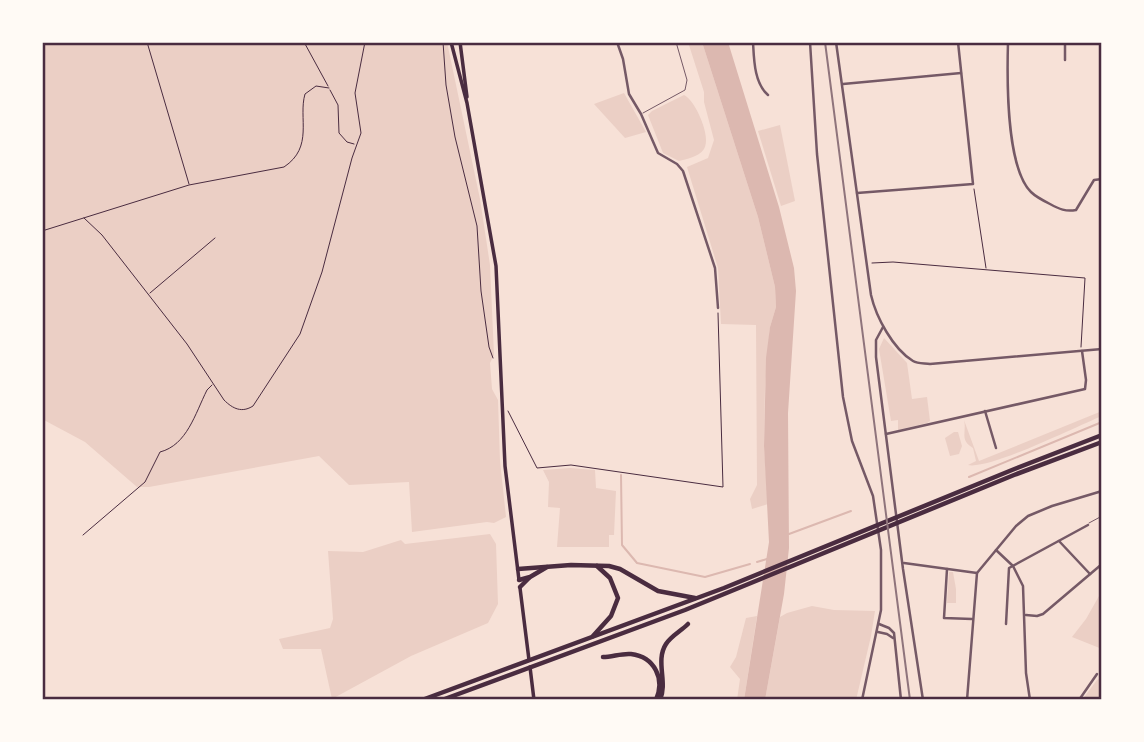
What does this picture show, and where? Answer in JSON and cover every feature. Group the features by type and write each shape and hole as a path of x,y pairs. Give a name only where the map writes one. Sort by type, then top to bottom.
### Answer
{"highway":[{"path":"798,561 1012,470 1102,435"},
{"path":"422,700 609,639 798,561 1102,442"},
{"path":"517,569 596,565 620,569 658,591 696,598"},
{"path":"590,638 611,616 618,598 610,579 596,565"},
{"path":"520,587 549,566"},
{"path":"519,580 530,578"},
{"path":"442,700 539,657 696,598 725,591"},
{"path":"658,700 664,684 664,648 671,638 688,624"},
{"path":"603,657 631,654 651,663 660,681 658,700"}],"main road":[{"path":"451,42 467,103"},
{"path":"460,42 467,103 496,266 506,474 534,700"}],"street":[{"path":"617,42 629,94 658,153 677,164 682,171 715,268 718,308"},
{"path":"753,42 757,78 763,92 768,95"},
{"path":"810,42 825,234 846,419 875,507 881,550 883,595 862,700"},
{"path":"836,42 873,304 883,327 903,351 918,363 1102,349"},
{"path":"857,193 973,184 958,42"},
{"path":"1008,42 1011,129 1016,159 1032,194 1067,212 1076,211 1094,180 1102,179"},
{"path":"1065,42 1065,60"},
{"path":"842,84 961,73"},
{"path":"883,327 876,338 875,348 923,700"},
{"path":"886,434 1085,389 1082,351"},
{"path":"985,411 996,448"},
{"path":"967,700 977,573 1028,516 1102,491"},
{"path":"1006,624 1007,571 1088,525"},
{"path":"1058,540 1090,574"},
{"path":"996,550 1013,566 1023,586 1026,673 1030,700"},
{"path":"903,562 977,573"},
{"path":"1025,615 1043,614 1102,564"},
{"path":"947,569 944,618 972,619"},
{"path":"879,624 892,630 901,700"},
{"path":"877,632 887,634 894,640"},
{"path":"1079,700 1097,674"}],"lane":[{"path":"641,114 685,90 687,80 676,42"},
{"path":"1088,525 1102,516"}],"path":[{"path":"147,42 189,185"},
{"path":"304,42 338,105 339,133 347,142 356,145"},
{"path":"84,218 102,235 187,344 212,384 232,407 250,409 286,357 310,310 329,250 362,128 355,93 365,42"},
{"path":"443,42 446,85 455,137 477,226 481,291 488,339 494,358"},
{"path":"42,231 189,185 279,169 297,154 303,134 305,94 316,86 329,88"},
{"path":"973,184 987,270"},
{"path":"148,295 215,238"},
{"path":"866,263 893,262 1085,278 1082,351"},
{"path":"503,409 509,411 537,468 572,465 723,487 718,308"},
{"path":"83,535 145,482 160,452 174,449 182,440 212,384"}],"shaded area":[{"path":"42,42 447,42 480,199 490,265 494,355 490,363 492,389 498,400 500,461 506,517 494,523 412,532 409,482 349,485 319,456 137,487 85,442 42,419"},
{"path":"688,42 702,42 758,217 775,287 776,307 770,327 765,387 764,446 768,504 752,509 750,499 757,485 756,325 721,324 718,268 687,167 708,158 714,140 704,92"},
{"path":"702,42 728,42 779,207 794,268 796,291 788,413 789,548 784,594 765,700 744,700 769,542 764,446 766,358 776,307 775,287 758,217"},
{"path":"624,93 646,132 625,138 594,104"},
{"path":"684,95 693,104 701,119 706,143 699,154 679,161 663,153 648,115"},
{"path":"780,125 795,201 781,206 758,131"},
{"path":"884,338 907,363 912,399 927,397 930,421 927,423 898,430 898,420 891,421 879,349"},
{"path":"1102,411 1102,416 1034,446 995,461 968,465 976,461 973,448 965,439 964,420 979,461"},
{"path":"958,432 962,446 959,454 950,456 945,438"},
{"path":"543,470 595,470 596,488 616,491 614,535 609,535 609,547 557,547 560,508 548,507 549,482"},
{"path":"490,534 496,544 498,604 488,623 411,656 332,699 321,649 283,649 279,639 330,628 333,619 328,551 363,552 401,540 405,544"},
{"path":"949,572 953,572 956,603 947,603"},
{"path":"1099,596 1102,598 1102,649 1072,637"},
{"path":"812,606 834,610 875,611 856,700 765,700 780,617"},
{"path":"757,616 744,700 737,700 740,679 730,667 736,657 746,618"},
{"path":"1102,678 1102,700 1082,700 1097,680"}],"waterway":[{"path":"969,477 1102,422"},
{"path":"621,475 622,545 637,563 705,577 750,564"},
{"path":"789,534 851,511"},
{"path":"757,562 767,559"}],"railway":[{"path":"825,42 910,700"}]}
